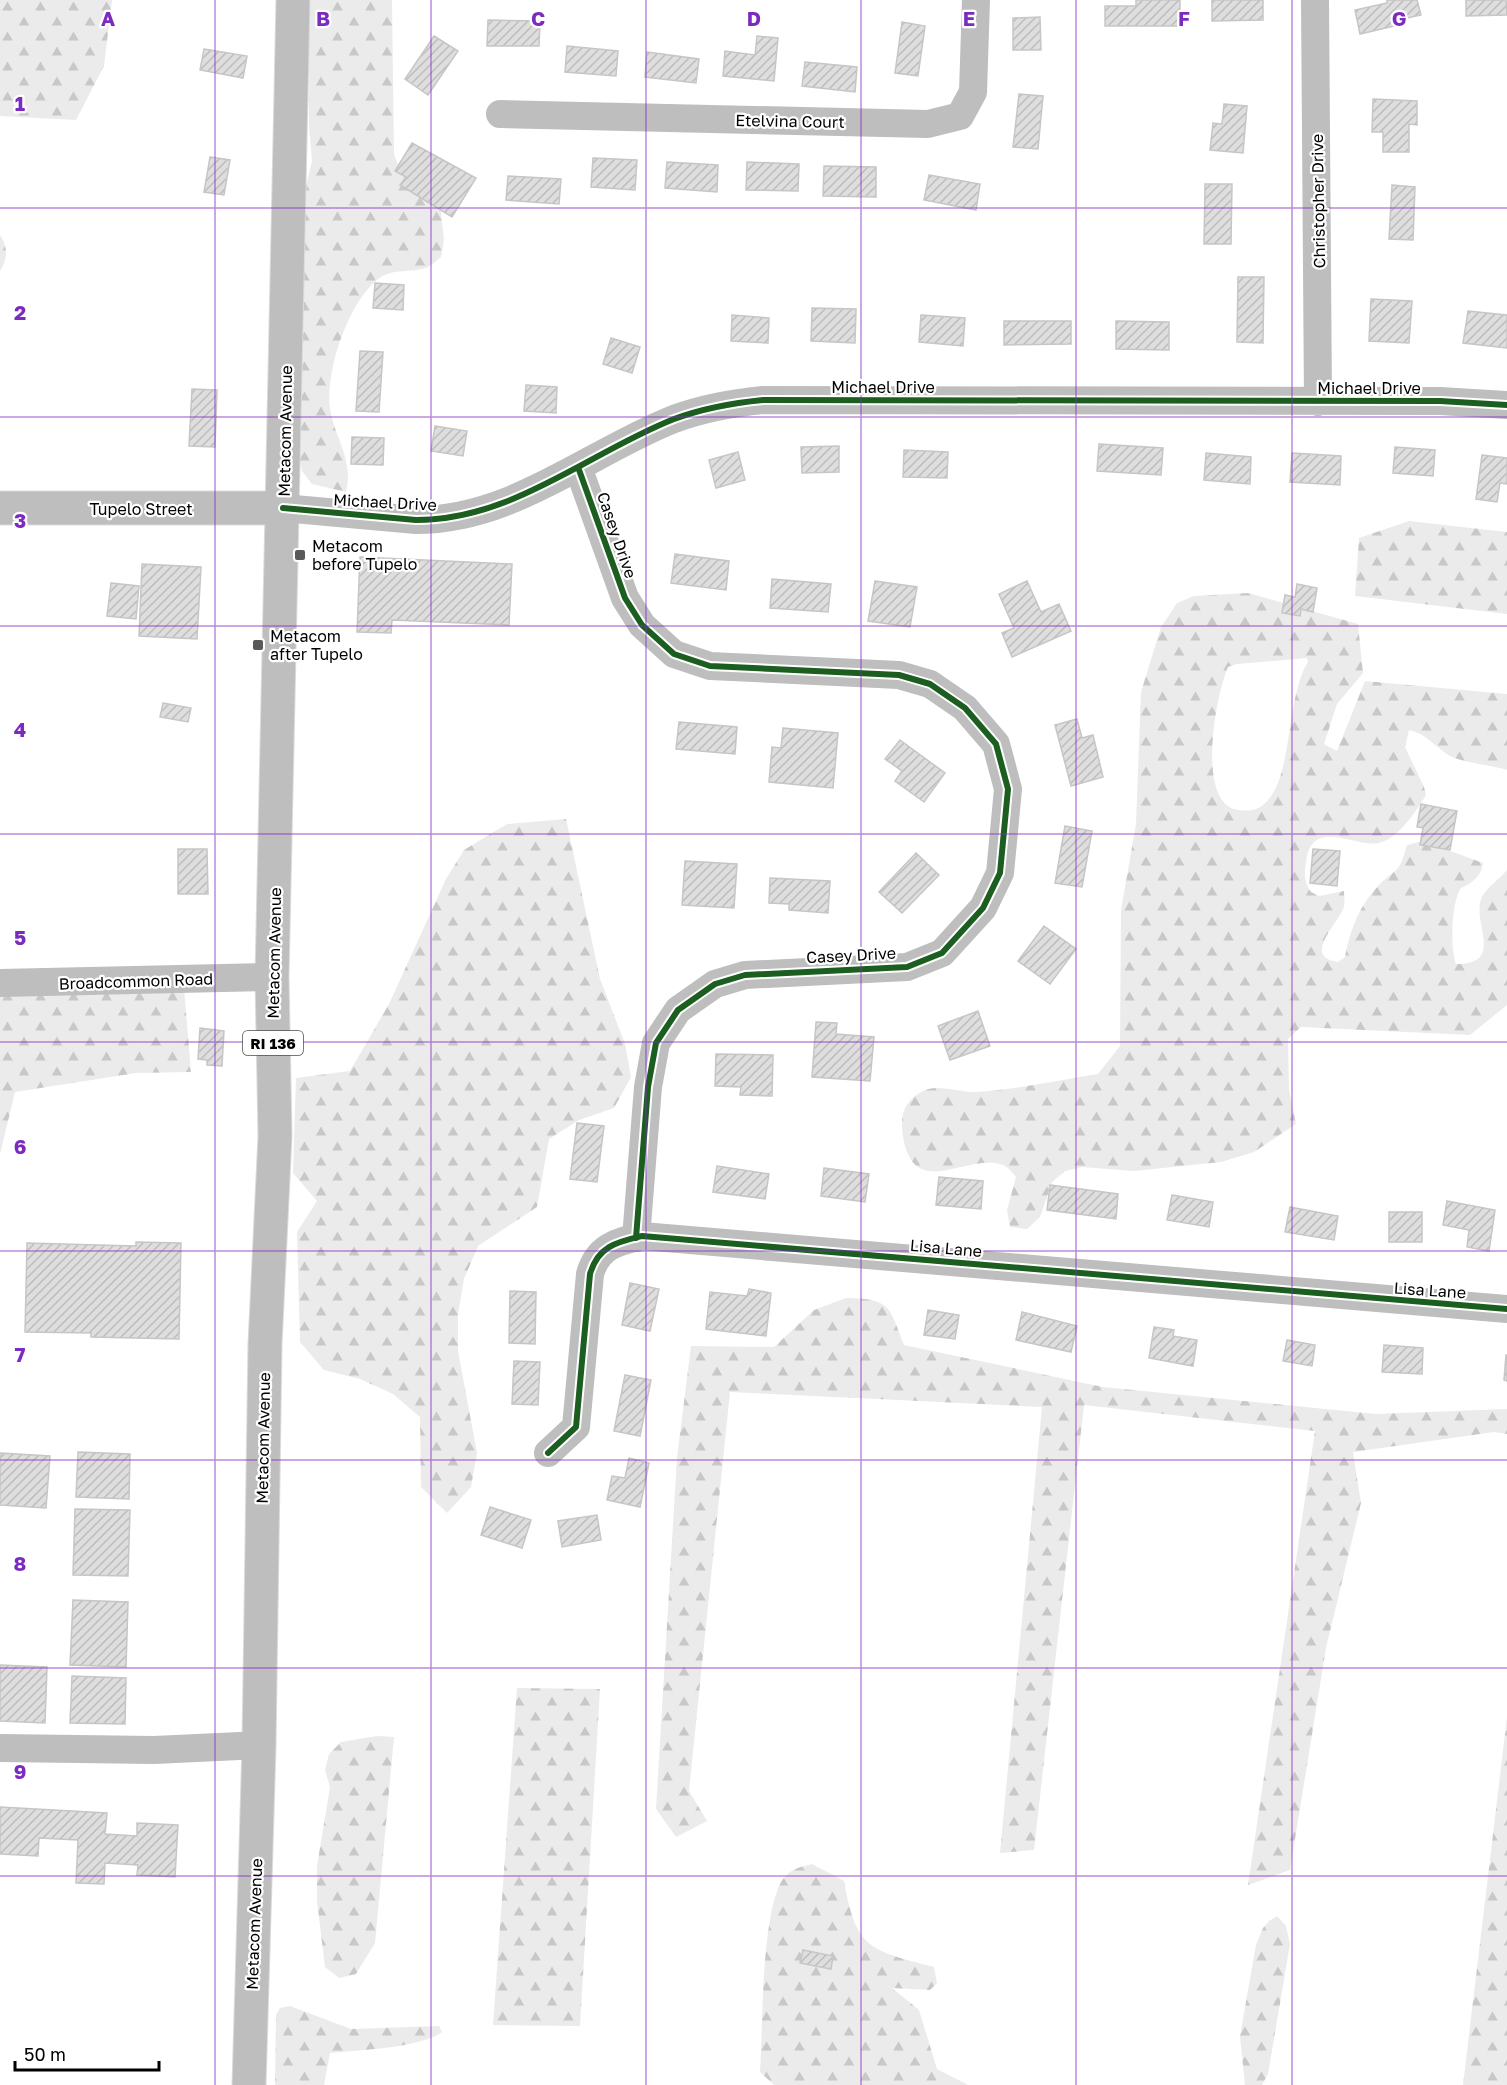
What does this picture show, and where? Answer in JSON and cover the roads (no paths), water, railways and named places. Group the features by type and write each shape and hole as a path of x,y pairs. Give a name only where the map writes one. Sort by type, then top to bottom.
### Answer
{"main road":[{"name":"Metacom Avenue","path":"249,2085 260,1745 265,1344 275,1136 272,977 293,0"},
{"name":"Tupelo Street","path":"0,508 283,508"}],"street":[{"name":"Etelvina Court","path":"500,114 928,124 960,116 973,92 976,0"},
{"name":"Christopher Drive","path":"1315,0 1318,402"},
{"name":"Michael Drive","path":"283,508 435,520 496,506 673,420 716,406 764,400 1440,401 1507,405"},
{"name":"Casey Drive","path":"578,466 625,598 642,625 674,654 710,666 898,675 930,684 965,708 996,744 1008,789 999,873 983,908 942,953 907,967 745,975 715,984 678,1010 656,1043 636,1238"},
{"name":"Broadcommon Road","path":"0,983 272,977"},
{"name":"Lisa Lane","path":"548,1453 576,1427 590,1274 594,1260 615,1242 636,1238 772,1246 1507,1309"},
{"path":"0,1748 154,1750 260,1745"}],"place":[{"name":"Metacom before Tupelo","path":"300,555"},
{"name":"Metacom after Tupelo","path":"258,645"}]}
